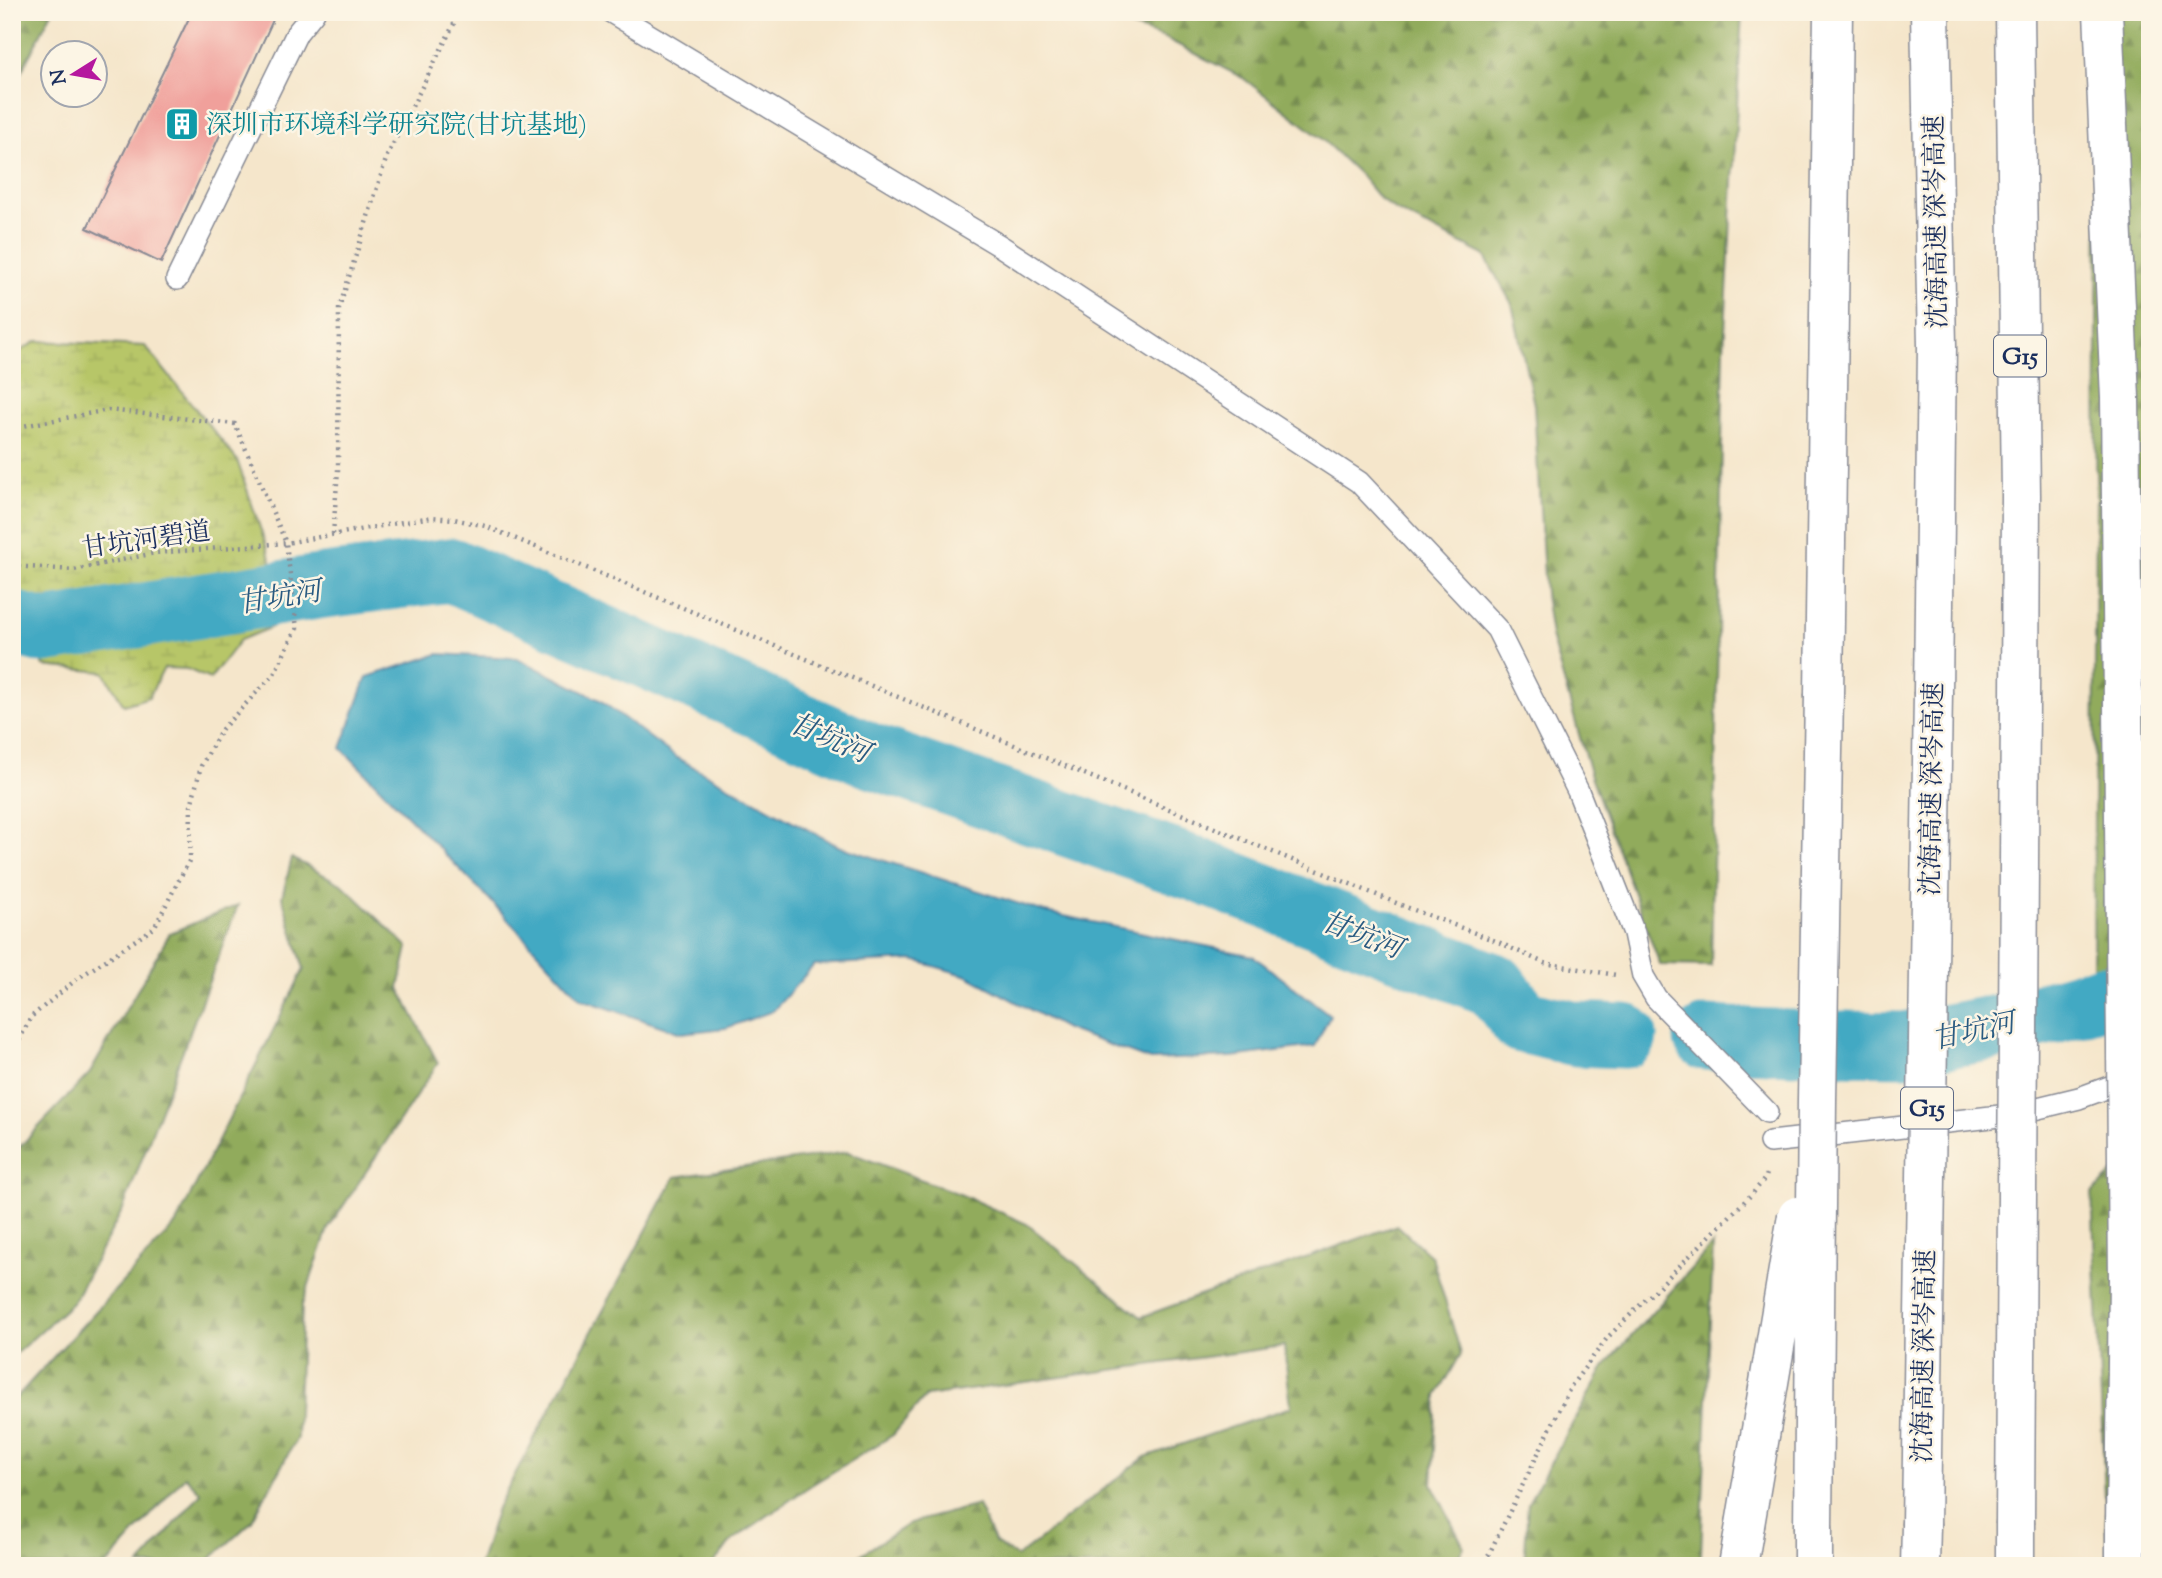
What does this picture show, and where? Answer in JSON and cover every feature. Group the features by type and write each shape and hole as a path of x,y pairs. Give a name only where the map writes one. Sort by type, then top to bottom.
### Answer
{"highway":[{"path":"1813,1547 1833,12"},
{"name":"沈海高速 深岑高速","path":"1920,1566 1937,345 1930,12"},
{"name":"G15","path":"2015,12 2021,495 2015,1566"},
{"path":"2103,12 2120,398 2128,1279 2125,1566"},
{"path":"1738,1566 1817,1100"}],"lane":[{"path":"177,278 297,33 314,12"},
{"path":"611,12 1002,247 1360,482 1497,629 1578,791 1634,933 1643,975 1656,998 1767,1112"},
{"path":"1770,1142 2009,1115 2079,1098 2150,1072"}],"path":[{"path":"333,534 338,470 339,309 387,156 460,12"},
{"path":"12,422 23,426 107,410 235,424 286,543 297,628 274,674 222,729 201,766 191,806 190,859 154,928 77,979 31,1017 12,1055"},
{"name":"甘坑河碧道","path":"12,566 74,570 155,553 286,543 431,517 485,526 1544,963 1612,975 1643,975"}],"green space":[{"path":"12,12 52,12 38,38 12,90"},
{"path":"1087,12 1742,12 1724,350 1711,966 1660,965 1590,773 1551,636 1545,594 1534,405 1512,304 1484,255 1395,210 1379,198 1361,176 1322,139 1243,78 1165,38"},
{"path":"2099,12 2150,12 2150,959 2093,977"},
{"path":"37,341 145,346 237,460 282,593 272,627 240,640 210,679 187,669 164,668 149,697 124,705 104,672 43,666 44,632 12,623 12,356"},
{"path":"292,858 343,885 408,947 399,988 438,1063 328,1229 302,1305 297,1438 251,1522 203,1566 139,1566 201,1493 185,1476 106,1566 12,1566 12,1402 176,1224 304,969 282,897"},
{"path":"238,905 123,1209 73,1302 12,1357 12,1155 90,1073 170,933"},
{"path":"2150,1139 2150,1566 2108,1566 2092,1193"},
{"path":"848,1152 962,1195 1027,1224 1141,1317 1397,1225 1432,1257 1461,1354 1437,1396 1432,1484 1464,1547 1451,1566 843,1566 910,1523 978,1505 994,1542 1017,1557 1145,1457 1291,1407 1284,1346 926,1396 893,1435 810,1486 733,1540 711,1566 479,1566 497,1508 675,1177"},
{"path":"1713,1244 1701,1555 1695,1566 1524,1566 1528,1503 1604,1367"}],"water":[{"path":"438,654 517,658 600,700 677,758 838,846 1045,912 1253,956 1330,1015 1315,1046 1231,1057 1150,1060 1066,1029 968,976 913,960 814,965 773,1011 726,1028 681,1033 581,999 489,899 341,748 367,677"}],"building":[{"name":"深圳市环境科学研究院(甘坑基地)","path":"192,12 257,12 273,20 161,263 87,228"}],"waterway":[{"name":"甘坑河","path":"12,623 44,631 324,586 451,570 869,755 1195,869 1494,985 1522,1021 1576,1034 1625,1036"},
{"name":"甘坑河","path":"1842,1043 1904,1044 2008,1025 2101,997"},
{"name":"甘坑河","path":"1706,1038 1793,1042"}],"place":[{"name":"深圳市环境科学研究院(甘坑基地)","path":"182,124"}]}
